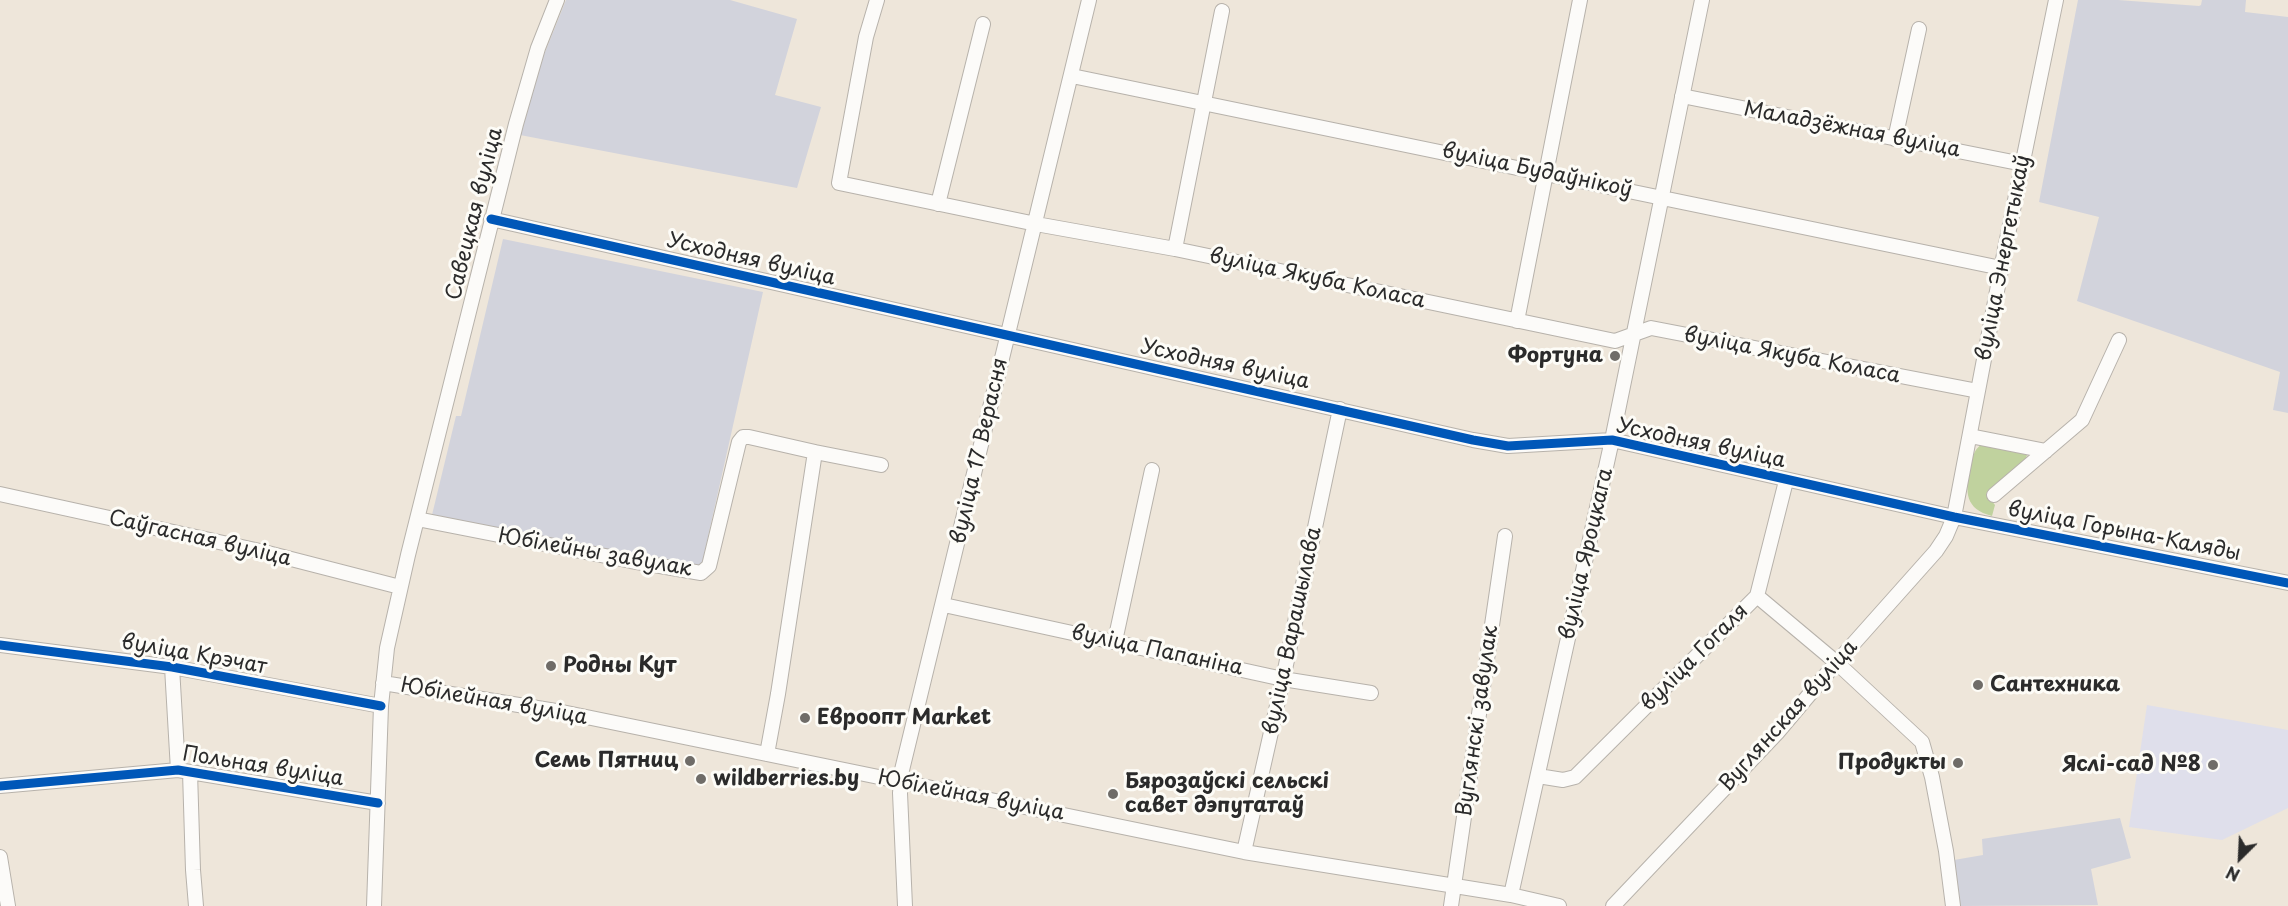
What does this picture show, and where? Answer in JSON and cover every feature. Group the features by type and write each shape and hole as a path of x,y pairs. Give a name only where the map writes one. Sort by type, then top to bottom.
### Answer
{"street":[{"name":"Савецкая вуліца","path":"374,906 381,706 387,648 491,219 537,48 557,0"},
{"name":"вуліца Якуба Коласа","path":"877,0 866,37 838,183 1036,224 1175,249 1615,341 1651,328 1978,392"},
{"name":"вуліца 17 Верасня","path":"905,906 901,782 1089,0"},
{"path":"1517,321 1580,0"},
{"name":"вуліца Яроцкага","path":"1511,895 1612,440 1702,0"},
{"name":"вуліца Энергетыкаў","path":"1954,517 2001,268 2056,0"},
{"path":"1175,249 1222,11"},
{"path":"938,204 983,24"},
{"path":"1895,139 1919,29"},
{"name":"вуліца Будаўнікоў","path":"1072,76 1548,172 1660,198 2001,268"},
{"name":"Маладзёжная вуліца","path":"1682,96 2023,164"},
{"name":"Усходняя вуліца","path":"491,219 1473,440 1508,446 1612,440 1954,517"},
{"path":"1994,495 2082,420 2119,340"},
{"name":"вуліца Варашылава","path":"1244,852 1340,409"},
{"path":"1970,436 2046,451"},
{"name":"Юбілейны завулак","path":"417,519 701,573 709,566 739,442 743,437 881,465"},
{"path":"767,754 815,452"},
{"path":"1115,641 1152,470"},
{"name":"вуліца Гогаля","path":"1538,777 1563,780 1575,777 1757,596 1786,481"},
{"name":"Саўгасная вуліца","path":"0,494 260,551 400,587"},
{"name":"вуліца Горына-Каляды","path":"1954,517 2288,583"},
{"name":"Вуглянская вуліца","path":"1613,906 1777,733 1936,550 1946,536 1954,517"},
{"name":"Вуглянскі завулак","path":"1451,906 1505,536"},
{"path":"1757,596 1837,663 1922,742 1933,783 1946,851 1953,906"},
{"name":"вуліца Папаніна","path":"944,605 1283,679 1371,693"},
{"name":"вуліца Крэчат","path":"0,645 172,667 381,706"},
{"path":"172,667 196,906"},
{"name":"Юбілейная вуліца","path":"383,683 562,712 1244,852 1511,895 1559,906"},
{"name":"Польная вуліца","path":"0,786 184,771 378,804"},
{"path":"0,857 8,906"}],"shaded area":[{"path":"566,0 730,0 797,19 775,95 821,107 797,188 520,135 543,57"},
{"path":"2078,0 2118,0 2199,6 2202,0 2246,0 2245,12 2288,17 2288,413 2273,410 2280,372 2077,301 2099,217 2039,202"},
{"path":"503,239 763,292 701,568 625,552 624,556 431,519 456,416 461,416"},
{"name":"Яслі-сад №8","path":"2147,705 2288,730 2288,808 2222,840 2129,827"},
{"path":"2120,818 2131,858 2091,869 2098,905 1960,906 1954,860 1983,855 1982,839"}],"green space":[{"path":"1982,444 2027,455 2025,461 1986,494 1995,505 1992,516 1976,509 1968,492 1972,458"}],"cycle path":[{"path":"491,219 1473,440 1508,446 1612,440 1954,517 2288,583"},
{"path":"0,645 172,667 381,706"},
{"path":"0,786 178,770 378,803"}],"place":[{"name":"Фортуна","path":"1615,356"},
{"name":"Родны Кут","path":"551,666"},
{"name":"Сантехника","path":"1978,685"},
{"name":"Евроопт Market","path":"805,718"},
{"name":"Семь Пятниц","path":"690,761"},
{"name":"Продукты","path":"1958,763"},
{"name":"Яслі-сад №8","path":"2213,765"},
{"name":"wildberries.by","path":"701,779"},
{"name":"Бярозаўскі сельскі савет дэпутатаў","path":"1113,794"}]}
